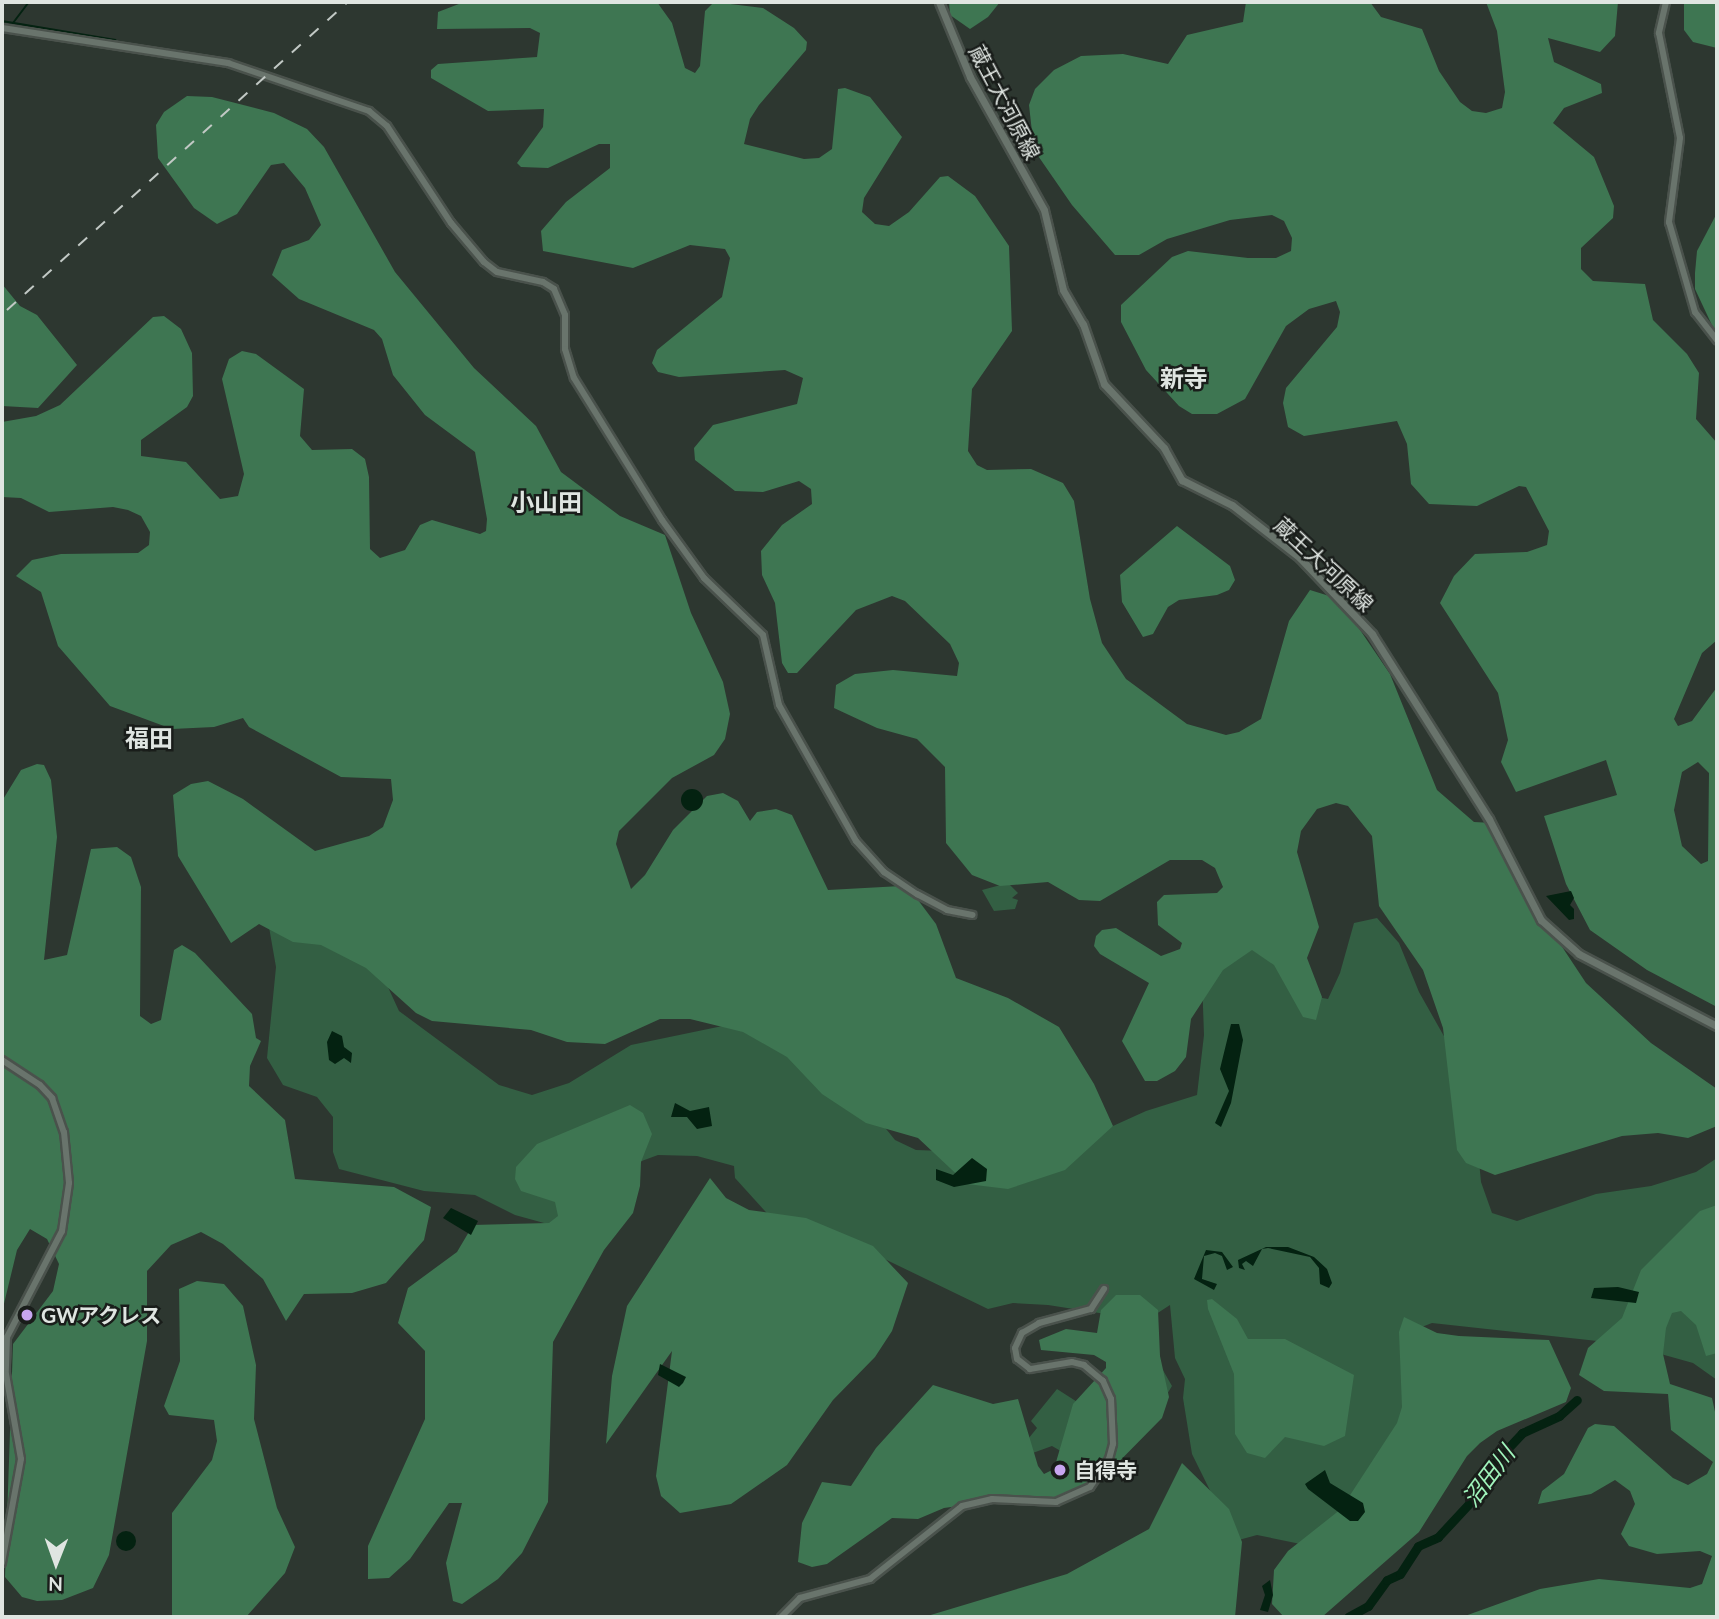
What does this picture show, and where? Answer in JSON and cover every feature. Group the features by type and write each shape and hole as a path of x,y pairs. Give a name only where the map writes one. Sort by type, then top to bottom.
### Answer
{"main road":[{"name":"蔵王大河原線","path":"939,2 974,86 1044,209 1063,290 1083,324 1104,384 1164,448 1182,480 1232,505 1300,558 1372,634 1489,819 1541,920 1579,954 1717,1026"}],"street":[{"path":"1666,2 1659,33 1680,138 1669,222 1695,312 1717,340"},
{"path":"2,28 218,61 369,111 379,118 484,262 504,275 543,282 554,289 565,315 566,360 574,378 662,520 704,578 763,635 779,705 856,841 884,872 917,894 947,909 973,915"},
{"path":"2,1060 40,1085 52,1098 64,1132 69,1183 62,1230 7,1337 6,1374 21,1459 2,1563"},
{"path":"781,1617 800,1598 870,1579 962,1506 992,1499 1056,1503 1090,1487 1109,1460 1113,1444 1111,1399 1103,1381 1084,1365 1072,1362 1030,1369 1017,1359 1015,1348 1022,1333 1039,1323 1091,1309 1104,1289"}],"shaded area":[{"path":"692,789 700,792 703,800 700,808 692,811 684,808 681,800 684,792"},
{"path":"1008,883 1018,893 1012,898 1018,900 1015,909 994,911 982,890"},
{"path":"1571,891 1574,898 1570,905 1574,909 1574,919 1569,920 1546,896"},
{"path":"266,910 363,933 399,1011 499,1085 532,1095 569,1083 631,1045 737,1023 866,1104 895,1140 916,1150 1049,1155 1146,1111 1197,1095 1204,1035 1202,978 1257,939 1306,995 1328,999 1340,973 1354,923 1377,918 1399,943 1419,992 1458,1061 1477,1140 1481,1182 1492,1213 1517,1221 1596,1194 1651,1186 1696,1172 1717,1158 1717,1380 1693,1363 1625,1344 1432,1323 1414,1330 1425,1401 1325,1549 1257,1535 1235,1541 1192,1454 1183,1398 1185,1379 1175,1358 1170,1305 1150,1318 1152,1351 1172,1386 1155,1414 1125,1317 1048,1305 1013,1303 988,1309 868,1251 773,1220 735,1178 734,1166 697,1156 658,1155 620,1169 573,1231 515,1215 475,1195 424,1191 339,1169 333,1152 333,1117 317,1097 283,1085 267,1058 276,967"},
{"path":"1231,1024 1239,1024 1243,1040 1231,1103 1221,1127 1215,1123 1229,1091 1220,1069"},
{"path":"332,1031 342,1036 344,1047 352,1053 351,1063 344,1058 335,1064 329,1060 327,1042"},
{"path":"675,1103 690,1111 709,1107 712,1126 697,1129 687,1117 671,1117"},
{"path":"972,1158 987,1169 986,1181 954,1187 936,1180 936,1169 953,1175"},
{"path":"451,1208 478,1221 471,1235 443,1218"},
{"path":"1266,1247 1288,1247 1314,1257 1327,1269 1332,1283 1329,1288 1320,1284 1319,1268 1310,1257 1268,1248 1262,1249 1253,1266 1246,1261 1242,1264 1245,1270 1239,1268 1238,1260"},
{"path":"1206,1250 1222,1252 1233,1267 1227,1270 1222,1256 1215,1253 1204,1256 1202,1279 1217,1284 1214,1290 1194,1279"},
{"path":"1618,1287 1639,1292 1636,1303 1591,1298 1594,1288"},
{"path":"660,1364 686,1377 679,1387 658,1375"},
{"path":"1057,1389 1096,1414 1071,1457 1052,1446 1030,1454 1024,1444 1037,1428 1031,1421"},
{"path":"1325,1470 1330,1483 1363,1503 1365,1512 1358,1521 1350,1521 1308,1489 1305,1484"},
{"path":"126,1531 133,1534 136,1541 133,1548 126,1551 119,1548 116,1541 119,1534"},
{"path":"1270,1580 1273,1595 1268,1612 1260,1610 1265,1595 1262,1586"}],"green space":[{"path":"464,2 657,2 672,23 685,68 695,73 700,66 705,11 714,2 763,8 794,28 807,42 806,50 759,105 750,119 744,144 804,159 819,158 832,149 838,89 845,88 870,97 902,137 864,198 862,212 875,224 889,226 909,212 940,177 948,176 975,196 1009,246 1012,331 972,389 968,451 977,465 987,470 1031,469 1063,483 1074,501 1090,599 1102,643 1126,679 1187,724 1226,735 1239,732 1261,719 1289,621 1310,590 1339,599 1390,674 1437,790 1474,822 1493,823 1543,918 1586,983 1651,1043 1717,1089 1717,1126 1688,1138 1658,1133 1622,1136 1495,1175 1466,1163 1457,1150 1443,1028 1423,970 1379,906 1372,836 1348,806 1336,803 1317,809 1301,831 1297,852 1319,927 1307,958 1322,997 1316,1020 1303,1017 1274,965 1252,950 1223,970 1191,1019 1186,1057 1175,1071 1157,1081 1145,1081 1122,1041 1149,983 1100,954 1094,946 1096,936 1102,930 1116,928 1161,956 1180,949 1182,943 1158,925 1157,902 1164,895 1217,893 1223,887 1215,868 1202,860 1170,860 1100,901 1079,900 1048,882 1000,886 972,875 946,843 945,767 917,739 877,728 834,708 836,685 855,674 893,670 957,676 959,663 950,644 905,601 892,596 856,610 797,673 788,673 782,663 775,603 762,575 761,551 782,525 812,504 811,489 799,481 763,492 735,491 695,460 694,448 713,425 797,404 803,378 785,370 679,377 658,372 652,363 657,350 722,297 730,258 725,249 690,245 633,268 543,251 541,231 566,202 610,168 610,144 599,144 548,168 521,167 517,163 543,127 544,109 488,111 431,78 431,70 438,64 537,57 540,33 530,28 437,29 438,12"},
{"path":"949,2 1000,2 988,17 970,29 950,15"},
{"path":"1246,2 1370,2 1381,17 1422,29 1439,71 1460,102 1472,111 1486,113 1502,108 1505,92 1497,31 1486,2 1618,2 1615,36 1600,52 1548,38 1554,62 1601,84 1602,93 1564,108 1553,123 1594,157 1614,206 1613,218 1581,248 1581,269 1593,281 1645,284 1653,320 1687,354 1699,373 1696,419 1717,443 1717,640 1702,653 1674,719 1678,726 1692,721 1717,687 1717,1007 1647,970 1590,930 1566,884 1544,816 1617,795 1606,760 1516,792 1501,762 1508,740 1498,693 1440,603 1454,576 1475,554 1527,552 1547,545 1549,531 1526,487 1519,486 1477,506 1429,504 1411,484 1407,444 1397,421 1304,436 1288,427 1283,403 1286,388 1337,327 1340,312 1336,301 1309,309 1286,326 1245,399 1217,414 1192,414 1179,406 1146,370 1121,322 1121,305 1172,257 1188,251 1248,258 1276,258 1291,251 1292,238 1284,221 1272,215 1230,220 1167,239 1139,255 1115,255 1072,205 1034,150 1029,105 1035,89 1054,70 1081,56 1123,54 1168,64 1187,35 1243,22","holes":["1698,762 1709,773 1708,861 1701,864 1682,846 1674,810 1682,772"]},
{"path":"1684,2 1717,2 1717,48 1693,42 1684,30"},
{"path":"187,96 212,97 274,113 307,129 324,147 395,272 474,368 536,426 561,472 620,516 665,535 691,613 723,682 730,714 725,739 714,755 672,778 619,831 616,844 631,889 645,875 673,830 707,796 723,793 738,801 750,821 757,812 776,809 792,815 828,890 901,886 915,896 936,924 956,978 1008,998 1059,1027 1094,1084 1113,1126 1065,1170 1008,1189 967,1184 918,1138 866,1123 822,1094 787,1057 743,1032 690,1019 660,1019 605,1044 567,1042 531,1030 432,1021 416,1013 366,968 321,945 293,942 259,924 231,943 178,856 173,795 191,784 208,781 243,799 315,851 369,836 383,827 393,800 391,779 341,777 249,727 243,718 214,727 172,729 110,706 58,646 41,592 16,576 32,560 61,554 138,553 149,545 150,532 141,516 128,510 113,507 49,512 21,498 2,497 2,422 36,416 60,405 153,317 164,316 181,329 192,353 193,396 187,407 141,440 141,456 186,462 220,499 238,496 244,474 222,379 229,359 242,351 256,354 304,389 300,436 312,450 352,449 365,459 369,477 370,549 380,558 405,550 420,525 432,520 480,534 486,531 487,519 475,452 425,415 393,375 382,339 374,330 299,299 272,275 282,250 309,240 321,225 305,188 284,163 271,165 237,214 217,224 194,208 158,158 156,125 164,112"},
{"path":"1717,213 1717,336 1695,289 1695,273 1697,251"},
{"path":"2,284 20,306 37,315 77,365 38,408 2,406"},
{"path":"1177,526 1230,566 1235,580 1229,590 1217,595 1179,600 1168,607 1153,634 1143,637 1122,602 1120,575"},
{"path":"37,764 44,765 51,780 57,837 44,960 67,955 91,849 117,847 131,857 141,887 140,1016 151,1024 161,1020 174,950 182,945 195,953 252,1014 256,1038 261,1041 250,1066 249,1086 285,1120 295,1179 394,1187 431,1207 424,1240 386,1283 352,1293 304,1294 286,1321 263,1279 223,1244 201,1232 171,1245 147,1271 147,1341 109,1555 93,1588 62,1600 37,1601 22,1597 5,1577 13,1344 53,1291 59,1264 47,1239 30,1229 17,1250 2,1312 2,801 21,770"},
{"path":"630,1105 643,1113 652,1134 641,1162 640,1186 633,1213 604,1250 553,1342 548,1502 522,1553 498,1579 462,1604 453,1601 446,1563 462,1503 449,1503 410,1559 389,1578 368,1579 368,1546 425,1419 425,1351 398,1323 408,1288 457,1252 473,1225 549,1223 558,1216 555,1202 521,1191 515,1179 516,1167 537,1144"},
{"path":"710,1178 726,1198 749,1210 806,1218 873,1246 908,1283 892,1331 875,1357 833,1400 787,1465 731,1504 680,1513 661,1496 656,1476 672,1351 606,1444 612,1376 627,1306"},
{"path":"1717,1205 1717,1353 1706,1356 1696,1325 1681,1311 1672,1313 1666,1328 1663,1354 1670,1384 1712,1398 1717,1421 1717,1617 1462,1617 1540,1589 1599,1579 1690,1588 1702,1584 1712,1556 1700,1551 1657,1554 1629,1546 1621,1534 1635,1504 1630,1491 1615,1480 1591,1494 1538,1504 1542,1491 1564,1474 1588,1428 1595,1424 1614,1426 1673,1478 1688,1485 1707,1474 1713,1462 1671,1430 1668,1394 1604,1391 1579,1375 1588,1348 1622,1318 1641,1270 1700,1211"},
{"path":"197,1281 224,1284 243,1306 256,1365 254,1419 277,1508 295,1547 285,1573 246,1617 172,1617 172,1513 212,1460 217,1441 214,1420 169,1415 164,1406 180,1361 179,1289"},
{"path":"1116,1295 1140,1295 1158,1310 1160,1356 1169,1397 1162,1418 1097,1484 1066,1503 979,1503 944,1508 918,1519 892,1518 827,1564 812,1567 798,1562 802,1523 822,1482 851,1486 876,1448 933,1385 993,1404 1018,1399 1038,1466 1044,1474 1054,1469 1073,1404 1106,1368 1106,1362 1094,1355 1041,1350 1039,1340 1066,1329 1097,1333 1101,1310"},
{"path":"1212,1299 1237,1319 1248,1339 1285,1339 1354,1375 1345,1436 1324,1446 1285,1437 1265,1458 1247,1453 1235,1434 1234,1374 1208,1309 1207,1300"},
{"path":"1404,1317 1437,1333 1549,1340 1571,1388 1566,1402 1497,1431 1480,1443 1467,1456 1419,1532 1322,1617 1284,1617 1272,1604 1274,1570 1288,1551 1341,1509 1397,1423 1402,1407 1399,1332"},
{"path":"1182,1463 1229,1509 1242,1542 1235,1617 924,1617 1067,1574 1149,1529"}],"waterway":[{"path":"13,23 29,2"},
{"path":"2,21 115,40"},
{"name":"沼田川","path":"1348,1617 1368,1606 1387,1580 1400,1574 1418,1546 1438,1537 1478,1494 1495,1462 1522,1433 1559,1416 1577,1400"}],"railway":[{"path":"7,310 348,2"}],"place":[{"name":"GWアクレス","path":"27,1315"},
{"name":"自得寺","path":"1060,1470"}],"district":[{"name":"新寺","path":"1184,378"},
{"name":"小山田","path":"546,502"},
{"name":"福田","path":"149,738"}]}
